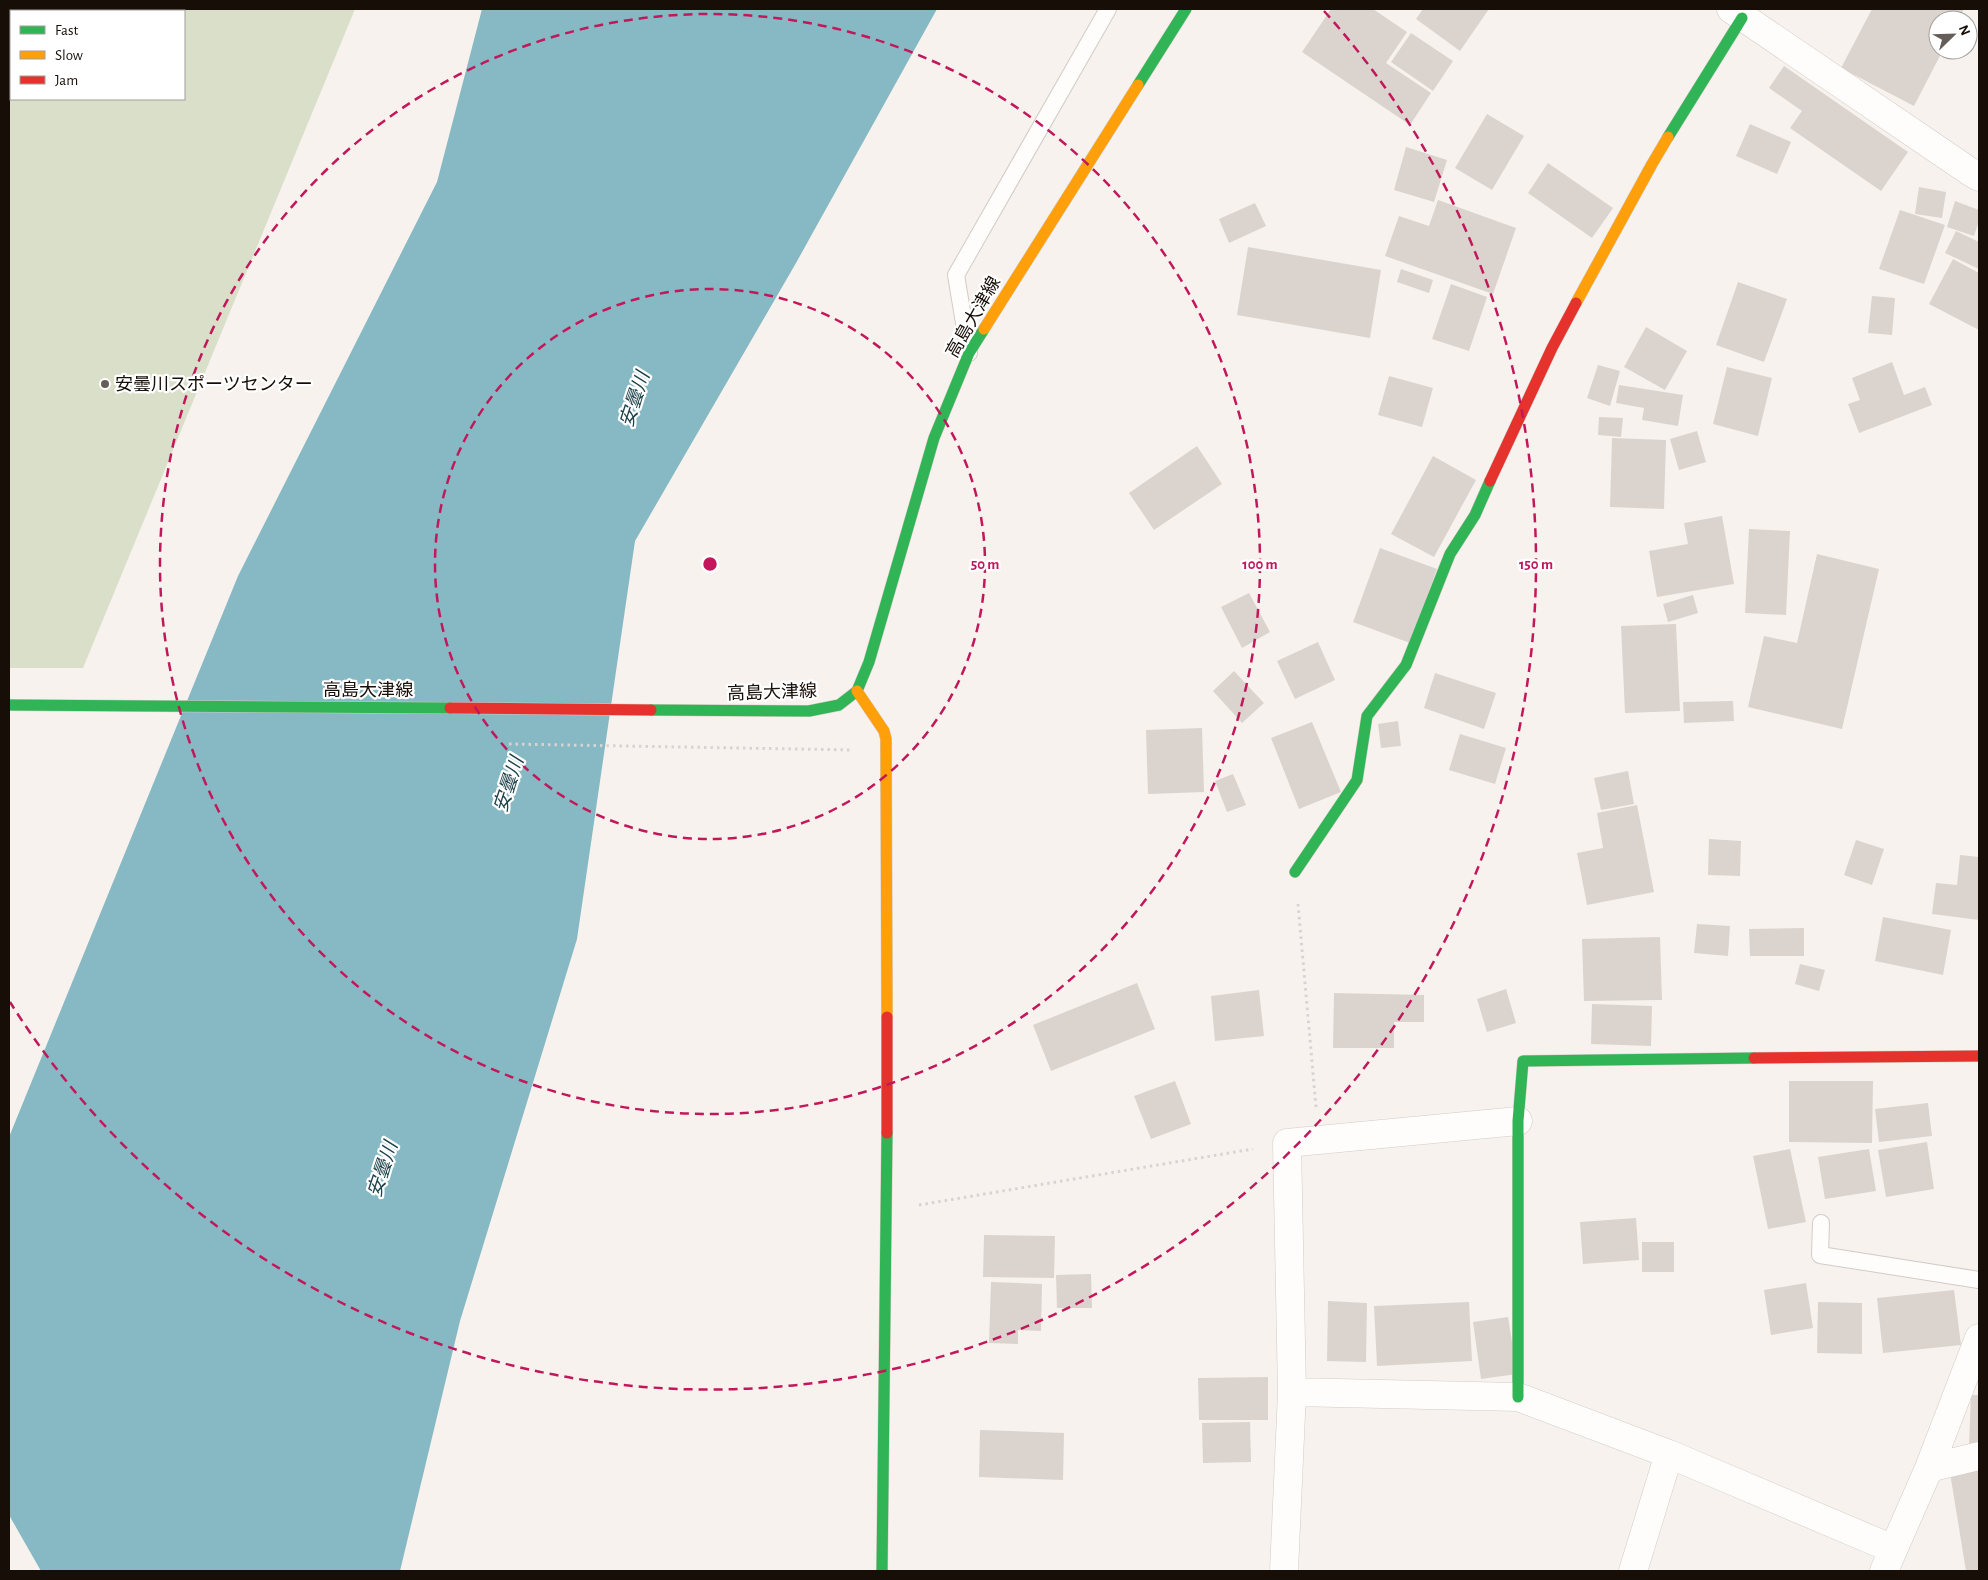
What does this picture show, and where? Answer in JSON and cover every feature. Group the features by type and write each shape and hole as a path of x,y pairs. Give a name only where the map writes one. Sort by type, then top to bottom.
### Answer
{"street":[{"name":"高島大津線","path":"9,705 809,711 838,705 857,691 869,662 934,438 969,352 1186,9"},
{"path":"1295,872 1357,780 1367,716 1406,665 1450,554 1475,515 1552,348 1736,13 1979,177"},
{"path":"857,691 884,732 886,750 887,1211 882,1571"},
{"path":"1518,1398 1518,1121 1523,1061 1979,1056"},
{"path":"1284,1571 1292,1392 1287,1143 1518,1121"},
{"path":"1292,1392 1518,1398 1669,1454 1888,1560 1928,1468 1979,1338"},
{"path":"1633,1571 1669,1454"},
{"path":"1928,1468 1979,1456"}],"lane":[{"path":"969,352 956,275 1108,9"},
{"path":"1821,1223 1820,1255 1979,1280"}],"path":[{"path":"813,749 886,750"},
{"path":"1295,872 1318,1140"},
{"path":"887,1211 1287,1143"}],"green space":[{"name":"安曇川スポーツセンター","path":"9,9 355,9 83,668 9,668"}],"water":[{"name":"安曇川","path":"482,9 937,9 796,263 635,541 577,939 460,1321 400,1571 41,1571 9,1515 9,1137 238,576 437,182"}],"building":[{"path":"1331,9 1373,9 1407,32 1386,63 1431,93 1410,125 1302,52"},
{"path":"1423,9 1489,9 1460,51 1416,19"},
{"path":"1872,9 1964,9 1928,10 1928,60 1938,60 1914,106 1841,68"},
{"path":"1411,33 1453,61 1433,91 1391,62"},
{"path":"1784,66 1908,152 1881,191 1790,128 1802,111 1769,88"},
{"path":"1487,114 1524,136 1492,190 1455,168"},
{"path":"1750,124 1791,142 1777,174 1736,156"},
{"path":"1406,147 1447,160 1434,202 1394,190"},
{"path":"1548,163 1613,208 1592,238 1528,193"},
{"path":"1919,187 1946,192 1942,218 1915,214"},
{"path":"1438,200 1516,228 1493,294 1385,256 1399,216 1429,226"},
{"path":"1955,201 1979,210 1979,221 1974,236 1947,227"},
{"path":"1255,203 1266,226 1229,243 1219,219"},
{"path":"1900,210 1945,225 1924,284 1879,269"},
{"path":"1956,231 1979,242 1979,269 1945,253"},
{"path":"1248,247 1381,270 1370,338 1237,315"},
{"path":"1953,259 1979,273 1979,330 1929,304"},
{"path":"1401,269 1433,280 1429,293 1397,282"},
{"path":"1738,282 1787,299 1764,362 1716,345"},
{"path":"1451,284 1487,297 1469,351 1432,339"},
{"path":"1872,296 1895,298 1892,335 1868,333"},
{"path":"1646,327 1687,351 1665,390 1624,367"},
{"path":"1892,362 1904,395 1925,387 1932,405 1859,433 1848,404 1860,400 1852,378"},
{"path":"1598,365 1620,371 1610,406 1587,398"},
{"path":"1727,367 1772,378 1758,436 1713,424"},
{"path":"1389,376 1433,388 1422,427 1378,415"},
{"path":"1619,385 1683,395 1678,426 1642,420 1644,408 1616,403"},
{"path":"1599,417 1623,418 1621,437 1598,435"},
{"path":"1697,431 1706,462 1679,470 1670,439"},
{"path":"1612,438 1666,440 1664,509 1610,507"},
{"path":"1197,446 1222,484 1154,530 1129,493"},
{"path":"1433,456 1476,480 1434,557 1391,534"},
{"path":"1722,516 1734,584 1657,597 1649,551 1688,544 1684,523"},
{"path":"1749,529 1790,531 1786,615 1745,613"},
{"path":"1380,548 1437,569 1410,643 1353,622"},
{"path":"1817,554 1879,569 1842,729 1748,707 1764,636 1797,643"},
{"path":"1249,593 1270,632 1242,648 1221,607"},
{"path":"1693,595 1698,613 1668,622 1663,604"},
{"path":"1676,624 1680,711 1625,713 1621,626"},
{"path":"1318,642 1335,680 1295,699 1277,661"},
{"path":"1234,671 1264,703 1242,723 1213,691"},
{"path":"1435,673 1496,693 1484,729 1424,708"},
{"path":"1733,701 1734,721 1684,723 1683,702"},
{"path":"1398,721 1401,746 1381,748 1378,724"},
{"path":"1312,722 1341,792 1299,809 1271,738"},
{"path":"1202,728 1204,792 1148,794 1146,730"},
{"path":"1460,734 1506,748 1495,784 1449,770"},
{"path":"1628,771 1634,804 1601,810 1594,778"},
{"path":"1233,774 1246,805 1227,812 1215,781"},
{"path":"1637,805 1654,892 1587,905 1577,853 1603,848 1597,813"},
{"path":"1709,839 1741,841 1740,876 1708,875"},
{"path":"1856,840 1884,849 1872,885 1844,875"},
{"path":"1960,855 1979,857 1979,920 1932,914 1936,883 1957,885"},
{"path":"1883,917 1951,930 1943,975 1875,961"},
{"path":"1697,924 1730,926 1728,956 1694,953"},
{"path":"1804,928 1804,956 1750,956 1749,929"},
{"path":"1660,937 1662,1000 1584,1001 1582,939"},
{"path":"1800,964 1825,970 1819,991 1795,984"},
{"path":"1137,983 1155,1029 1051,1071 1033,1025"},
{"path":"1506,989 1516,1023 1487,1032 1477,999"},
{"path":"1259,990 1264,1036 1215,1041 1211,996"},
{"path":"1334,993 1424,995 1424,1022 1394,1022 1394,1048 1333,1048"},
{"path":"1592,1004 1652,1006 1651,1046 1591,1044"},
{"path":"1175,1081 1191,1124 1151,1139 1134,1096"},
{"path":"1789,1081 1873,1081 1872,1143 1789,1142"},
{"path":"1928,1103 1932,1136 1879,1142 1875,1109"},
{"path":"1927,1142 1934,1189 1886,1197 1878,1150"},
{"path":"1790,1149 1806,1222 1768,1229 1753,1156"},
{"path":"1869,1149 1876,1191 1825,1199 1818,1157"},
{"path":"1636,1218 1639,1260 1583,1264 1580,1222"},
{"path":"984,1235 1055,1236 1054,1278 983,1277"},
{"path":"1642,1242 1674,1242 1674,1272 1642,1272"},
{"path":"1091,1274 1092,1308 1057,1308 1056,1275"},
{"path":"991,1282 1042,1284 1041,1331 1018,1330 1018,1344 989,1343"},
{"path":"1806,1283 1813,1328 1771,1335 1764,1290"},
{"path":"1954,1290 1961,1345 1883,1353 1877,1298"},
{"path":"1328,1301 1367,1303 1366,1362 1327,1361"},
{"path":"1469,1302 1472,1361 1377,1366 1374,1306"},
{"path":"1818,1302 1862,1303 1862,1354 1817,1353"},
{"path":"1508,1317 1517,1374 1481,1379 1473,1322"},
{"path":"1268,1377 1268,1420 1199,1420 1198,1378"},
{"path":"1971,1395 1979,1395 1979,1445 1969,1445"},
{"path":"1250,1422 1251,1462 1203,1463 1202,1423"},
{"path":"980,1430 1064,1433 1063,1480 979,1477"},
{"path":"1978,1469 1979,1571 1966,1571 1950,1473"}],"traffic: fast":[{"path":"1138,85 1186,9"},
{"path":"1668,137 1742,18"},
{"path":"651,710 809,711 839,705 857,691 869,662 934,438 969,353 984,329"},
{"path":"1295,872 1357,780 1367,716 1406,665 1450,554 1475,515 1490,481"},
{"path":"9,705 450,708"},
{"path":"1518,1397 1518,1121 1523,1061 1754,1058"},
{"path":"882,1571 887,1133"}],"traffic: slow":[{"path":"984,329 1138,85"},
{"path":"1576,303 1668,137"},
{"path":"857,691 884,731 886,739 887,1017"}],"traffic: jam":[{"path":"1490,481 1552,348 1576,303"},
{"path":"450,708 651,710"},
{"path":"887,1017 887,1133"},
{"path":"1754,1058 1979,1056"}],"place":[{"name":"安曇川スポーツセンター","path":"105,384"}]}
